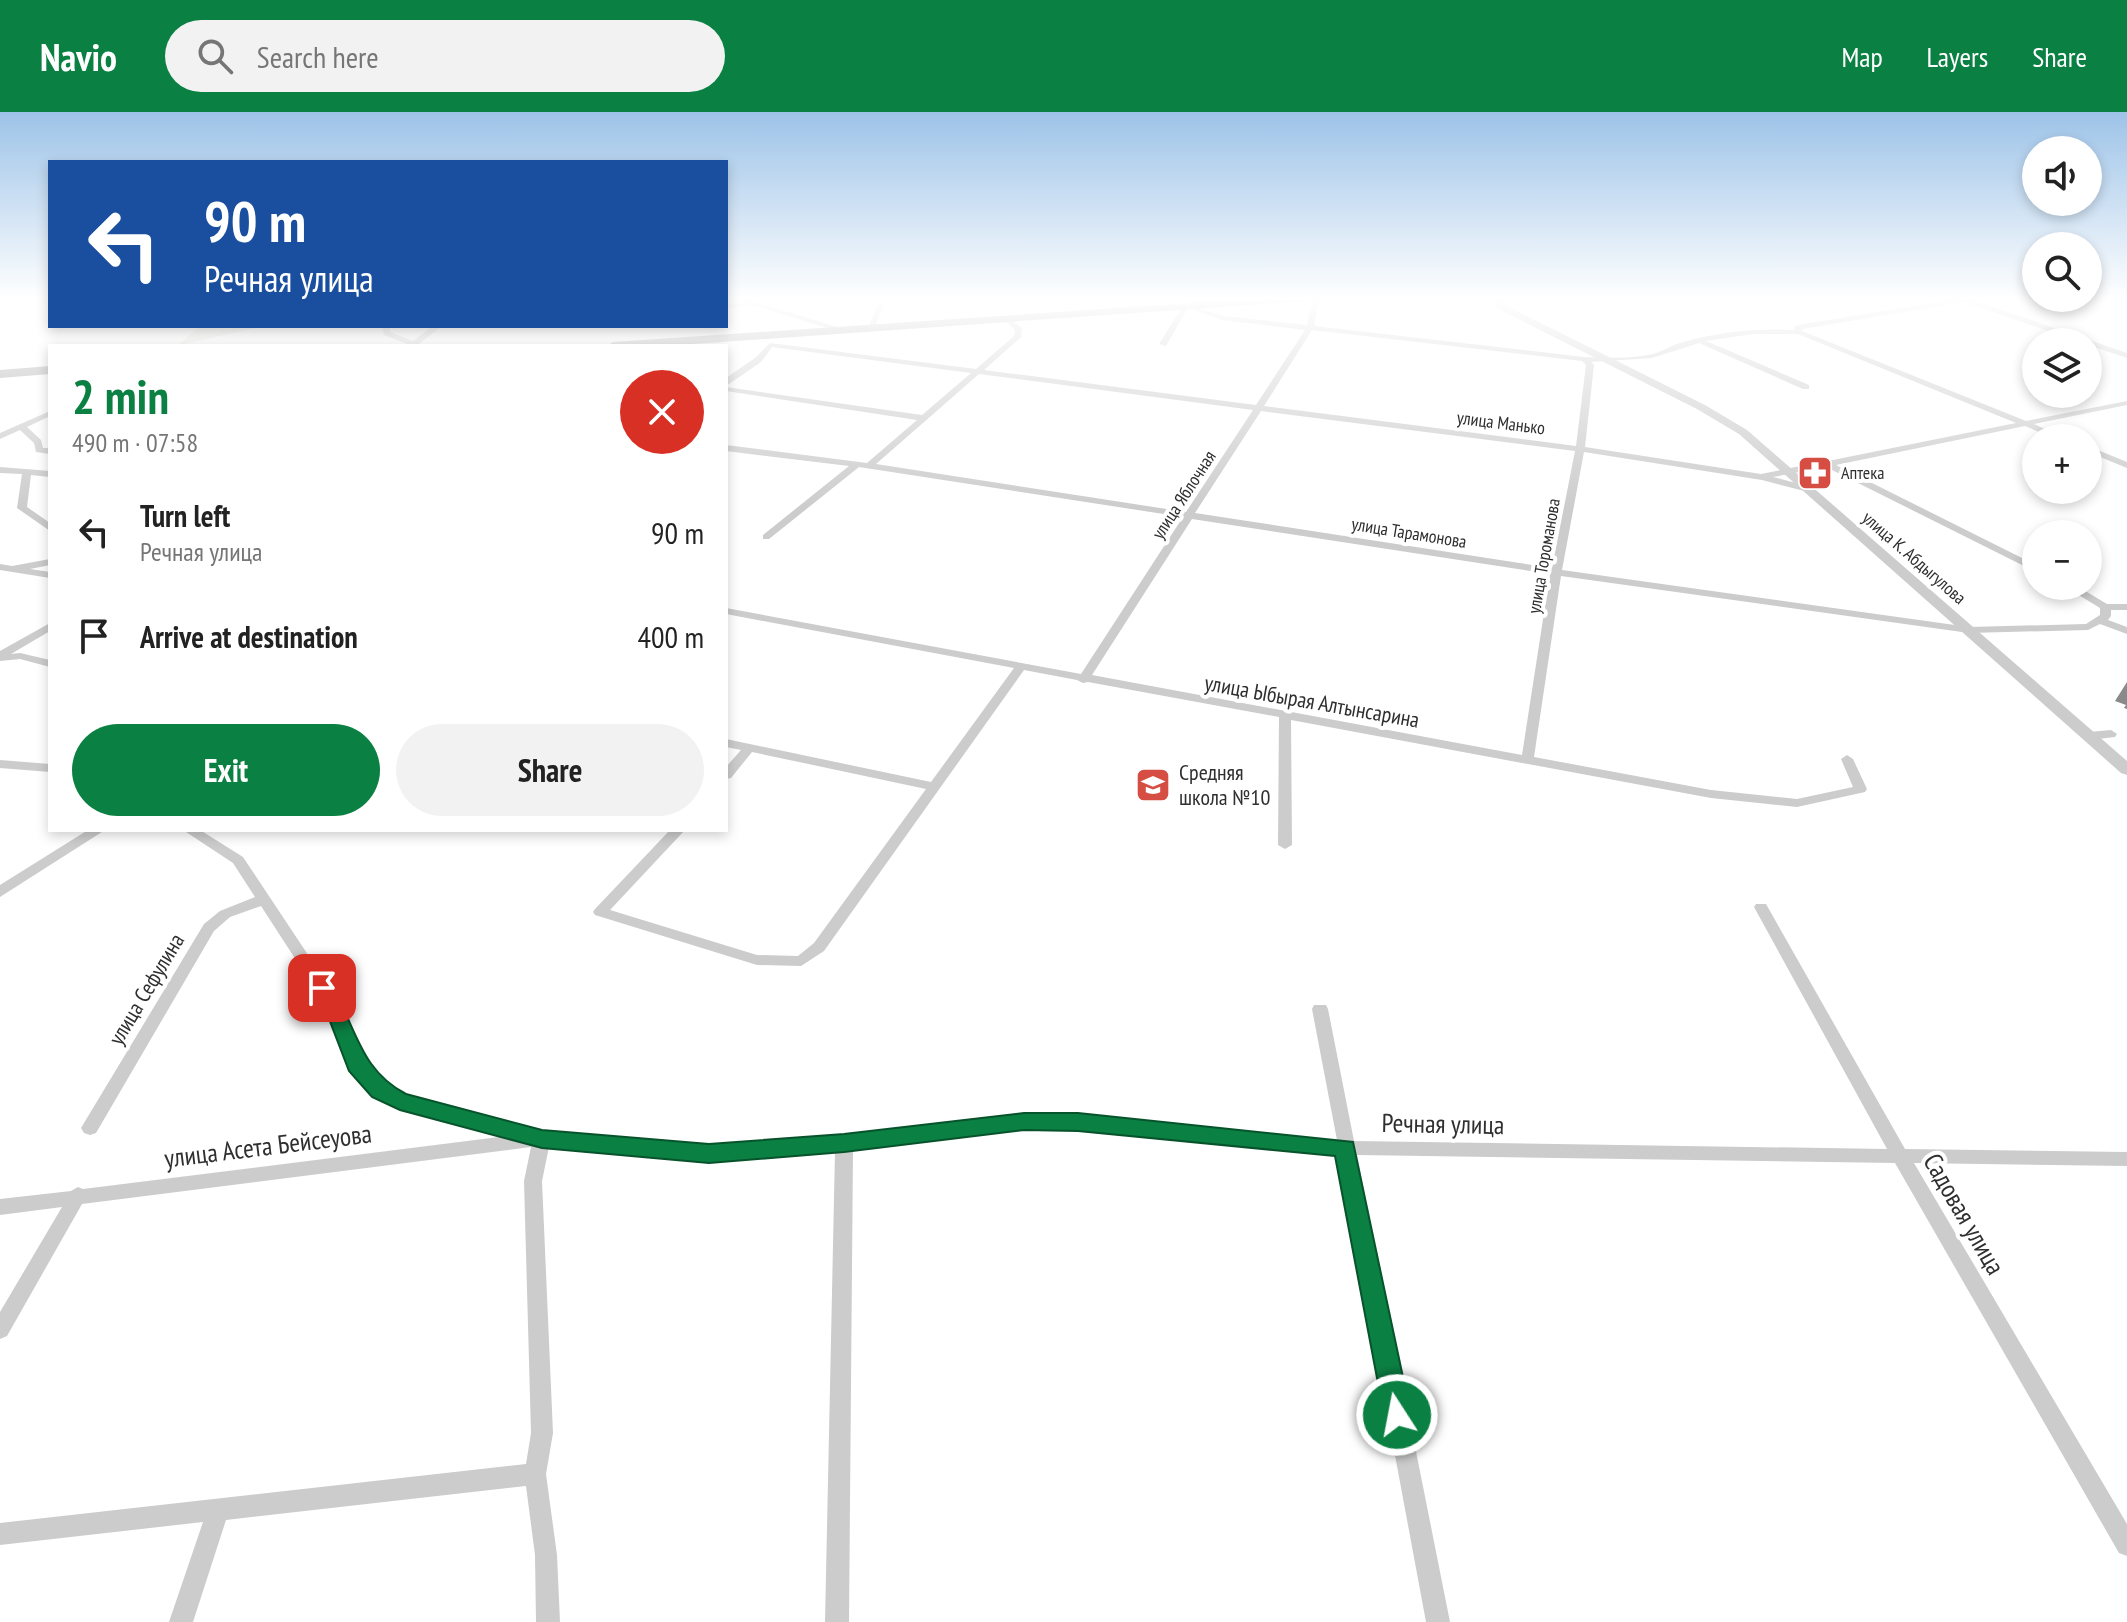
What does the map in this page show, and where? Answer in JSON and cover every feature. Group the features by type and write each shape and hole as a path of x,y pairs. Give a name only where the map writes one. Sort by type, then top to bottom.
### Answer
{"main road":[{"path":"0,374 48,370"}],"street":[{"path":"728,381 746,368"},
{"name":"улица Манько","path":"966,368 1580,449 1761,477 2127,403"},
{"name":"улица Яблочная","path":"1083,680 1285,368"},
{"name":"улица Тороманова","path":"1527,761 1556,572 1580,449 1590,368"},
{"name":"улица К. Абдыгулова","path":"1623,368 1743,432 2127,770"},
{"path":"1764,368 1806,387"},
{"path":"1890,368 2028,424"},
{"path":"869,466 979,370"},
{"path":"728,389 923,418"},
{"path":"0,436 48,411"},
{"path":"21,426 38,442 39,450 48,451"},
{"name":"улица Тарамонова","path":"728,448 869,466 1556,572 1969,630 2088,627 2101,621"},
{"path":"2102,455 2127,465"},
{"path":"1824,462 2022,562"},
{"path":"766,537 855,466"},
{"path":"0,470 48,474"},
{"path":"27,472 22,508 48,527"},
{"path":"1761,477 1808,489"},
{"path":"6,568 48,562"},
{"path":"6,568 48,575"},
{"path":"2093,600 2105,607 2127,607"},
{"path":"2105,607 2106,616 2101,621 2127,631"},
{"name":"улица Ыбырая Алтынсарина","path":"728,611 1083,680 1711,794 1797,803 1860,789 1847,759"},
{"path":"2,654 48,627"},
{"path":"2,654 48,663"},
{"path":"676,832 600,912 757,960 801,961 819,947 1020,668"},
{"path":"1285,717 1285,845"},
{"path":"2089,736 2111,734"},
{"path":"728,743 935,787"},
{"path":"728,773 750,747"},
{"path":"0,764 48,768"},
{"path":"0,892 95,832"},
{"name":"Речная улица","path":"193,832 238,860 336,1010 365,1078 400,1101 542,1139 709,1154 844,1143 1024,1121 1078,1122 1345,1148 2127,1159"},
{"name":"улица Сефулина","path":"90,1128 209,928 225,914 264,899"},
{"name":"Садовая улица","path":"1761,907 1901,1157 2127,1545"},
{"path":"1320,1009 1438,1622"},
{"path":"542,1139 533,1181 542,1433 535,1474 546,1555 548,1622"},
{"name":"улица Асета Бейсеуова","path":"0,1207 542,1139"},
{"path":"837,1622 844,1143"},
{"path":"0,1330 78,1195"},
{"path":"0,1534 535,1474"},
{"path":"181,1622 218,1510"}],"place":[{"name":"Аптека","path":"1815,473"},
{"name":"Средняя школа №10","path":"1153,785"}],"route":[{"path":"322,988 336,1010 356,1065 380,1091 400,1101 542,1139 709,1154 844,1143 1024,1121 1078,1122 1345,1148 1397,1415"}]}
